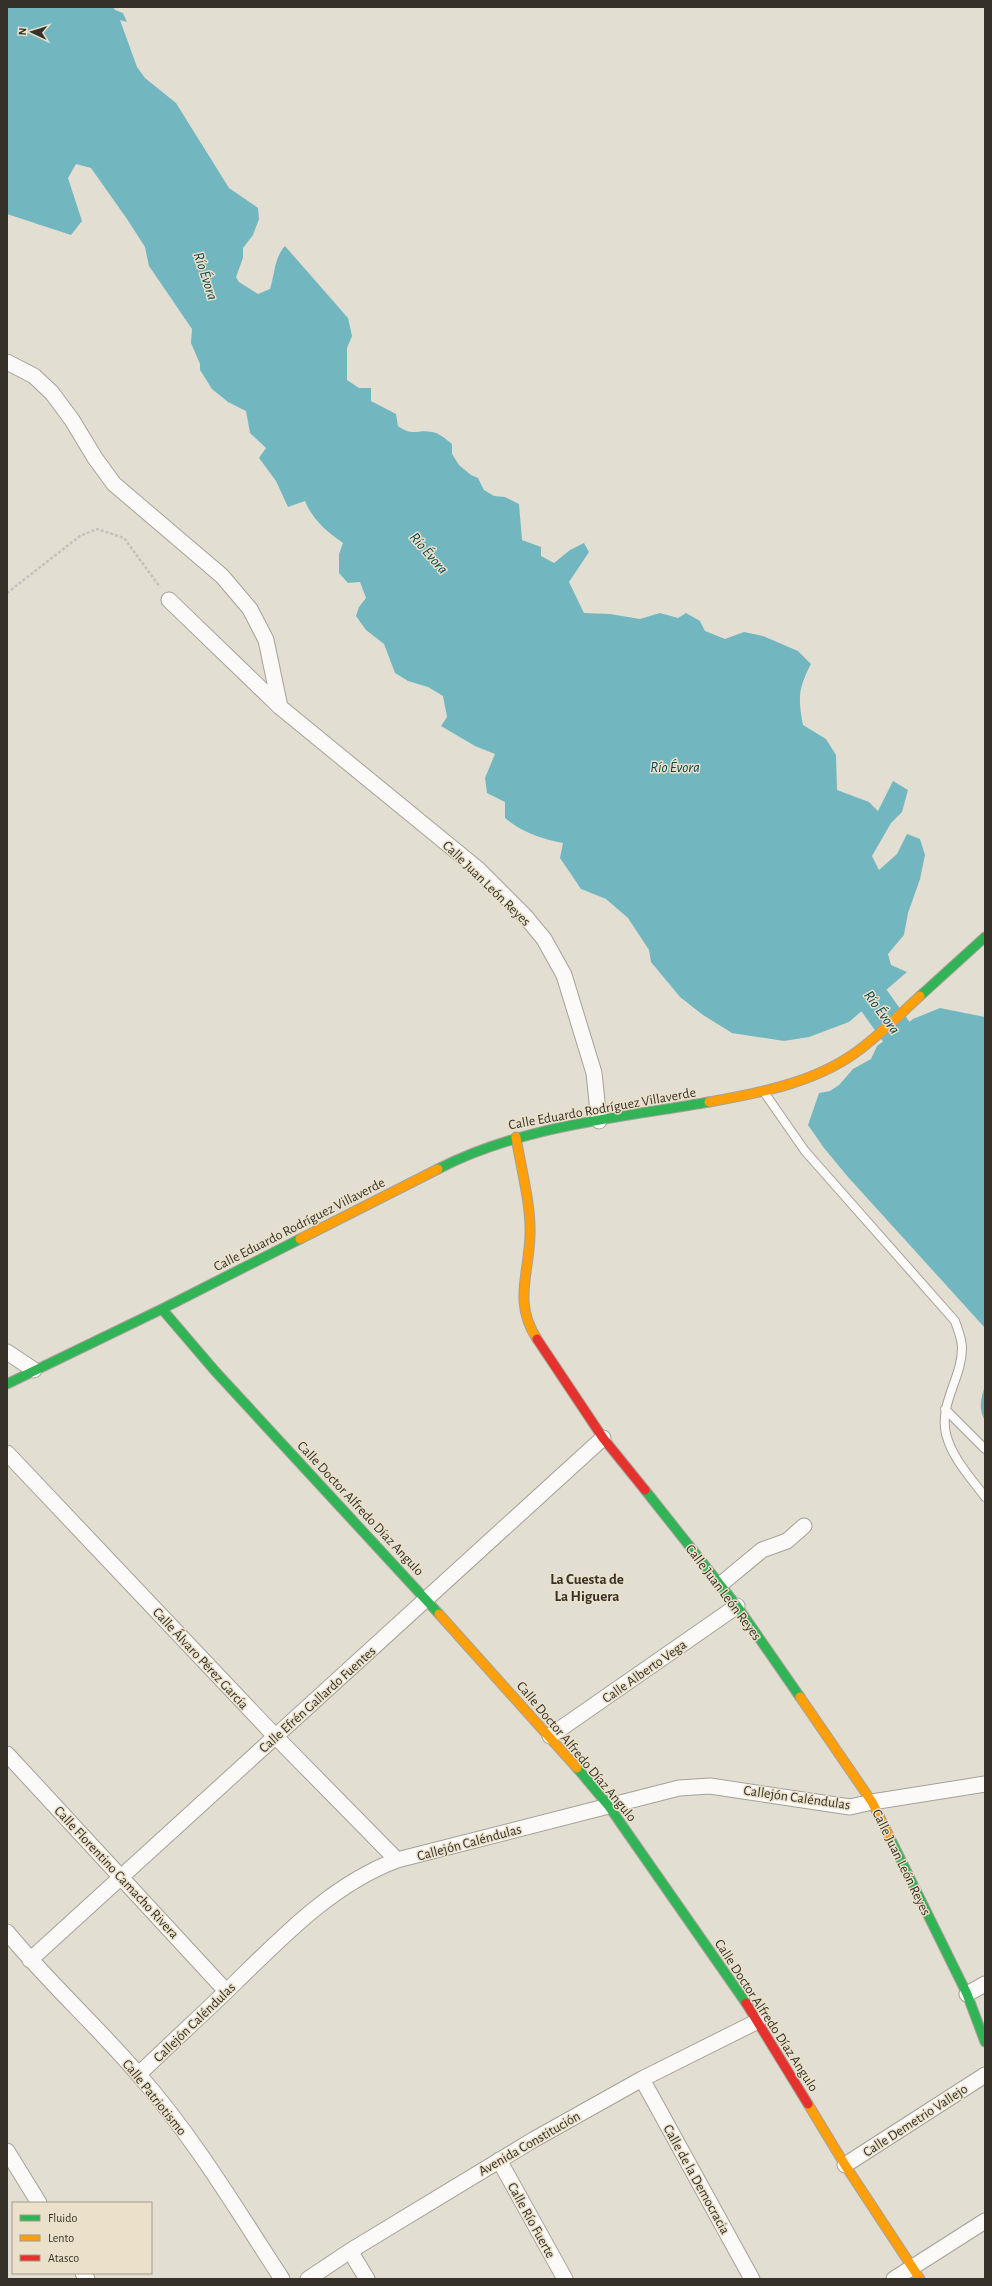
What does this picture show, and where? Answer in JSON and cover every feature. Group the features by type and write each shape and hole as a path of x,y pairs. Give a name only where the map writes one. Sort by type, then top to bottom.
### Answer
{"street":[{"path":"7,362 34,376 52,393 72,420 95,458 114,484 222,576 250,609 266,640 280,707"},
{"name":"Calle Juan León Reyes","path":"170,600 280,707 478,869 525,916 544,939 564,975 578,1014 594,1073 599,1121"},
{"name":"Calle Eduardo Rodríguez Villaverde","path":"7,1384 162,1308 459,1158 516,1137 764,1092 822,1072 855,1053 985,937"},
{"name":"Calle Juan León Reyes","path":"516,1137 529,1217 530,1235 523,1288 525,1318 603,1438 721,1584 872,1802 967,1994 985,2042"},
{"name":"Calle Doctor Alfredo Díaz Angulo","path":"162,1308 214,1371 426,1599 550,1736 608,1805 758,2021 844,2165 917,2273"},
{"path":"7,1352 34,1370"},
{"name":"Calle Efrén Gallardo Fuentes","path":"30,1960 603,1438"},
{"name":"Calle Álvaro Pérez García","path":"7,1453 276,1737 397,1860"},
{"path":"721,1584 762,1550 787,1541 804,1526"},
{"name":"Calle Alberto Vega","path":"550,1736 737,1606"},
{"name":"Calle Florentino Camacho Rivera","path":"7,1754 226,1991"},
{"name":"Callejón Caléndulas","path":"139,2074 311,1911 361,1877 397,1860 656,1792 679,1788 710,1786 850,1807 872,1802 985,1784"},
{"name":"Calle Patriotismo","path":"7,1932 30,1960 139,2074 193,2144 282,2279"},
{"path":"967,1994 985,1984"},
{"name":"Avenida Constitución","path":"308,2279 350,2251 499,2160 642,2080 758,2021"},
{"name":"Calle Demetrio Vallejo","path":"844,2165 985,2075"},
{"name":"Calle de la Democracia","path":"642,2080 752,2279"},
{"path":"7,2151 38,2202"},
{"name":"Calle Río Fuerte","path":"499,2160 565,2279"},
{"path":"894,2279 917,2273 985,2221"},
{"path":"350,2251 367,2279"}],"lane":[{"path":"764,1092 805,1151 955,1321 962,1347 961,1358 946,1409 944,1422 951,1448 985,1497"},
{"path":"946,1409 985,1449"}],"path":[{"path":"7,593 80,536 97,529 124,538 170,600"}],"water":[{"name":"Río Évora","path":"7,7 113,7 115,10 123,13 127,22 120,20 137,67 145,78 176,103 229,188 258,208 259,219 253,235 243,248 243,258 236,277 239,282 258,294 270,289 277,261 285,246 348,318 352,336 347,348 347,380 359,388 371,388 371,401 396,414 398,426 403,429 411,432 432,432 445,438 452,444 452,454 459,465 471,475 478,478 484,490 494,496 505,497 519,504 522,540 541,547 541,556 554,563 570,550 584,543 589,552 569,582 584,613 610,614 640,619 660,613 678,618 686,613 700,621 705,631 725,639 744,632 763,636 798,651 811,664 801,687 800,694 800,708 803,725 826,739 836,755 837,790 869,802 878,811 893,781 908,790 902,812 891,823 872,856 879,870 897,854 907,834 920,839 925,855 920,879 908,913 904,935 888,954 891,965 907,972 849,1022 809,1037 784,1041 732,1033 703,1015 680,997 651,962 649,950 628,918 606,899 581,889 560,858 563,843 532,834 511,823 505,818 505,802 487,793 485,778 495,754 475,746 441,726 447,717 443,696 428,687 408,681 395,673 384,644 366,630 356,616 359,607 366,598 360,582 348,583 339,573 339,554 343,543 321,525 308,508 305,501 288,507 276,481 259,458 266,448 250,433 246,411 228,402 212,389 200,370 200,364 191,343 192,329 149,266 145,247 91,168 76,164 68,178 82,221 71,235 7,214"},
{"name":"Río Évora","path":"940,1008 985,1017 985,1328 848,1177 824,1148 808,1125 819,1093 830,1091 839,1085 853,1069 871,1059 877,1046 913,1019"},
{"path":"985,1385 985,1421 981,1412 981,1399"}],"waterway":[{"name":"Río Évora","path":"848,964 910,1051"}],"traffic: fast":[{"path":"920,996 985,937"},
{"path":"438,1169 470,1154 536,1133 570,1125 709,1102"},
{"path":"7,1384 162,1309 300,1239"},
{"path":"162,1309 215,1371 439,1614"},
{"path":"645,1490 737,1606 800,1697"},
{"path":"577,1768 608,1805 746,2003"},
{"path":"890,1838 967,1994 985,2042"}],"traffic: slow":[{"path":"709,1102 747,1095 785,1085 822,1072 855,1053 881,1033 920,996"},
{"path":"516,1137 530,1223 524,1300 530,1326 537,1339"},
{"path":"300,1239 438,1169"},
{"path":"439,1614 577,1768"},
{"path":"800,1697 872,1802 890,1838"},
{"path":"808,2104 845,2165 920,2279"}],"traffic: jam":[{"path":"537,1339 603,1438 645,1490"},
{"path":"746,2003 808,2104"}],"district":[{"name":"La Cuesta de La Higuera","path":"587,1588"}]}
